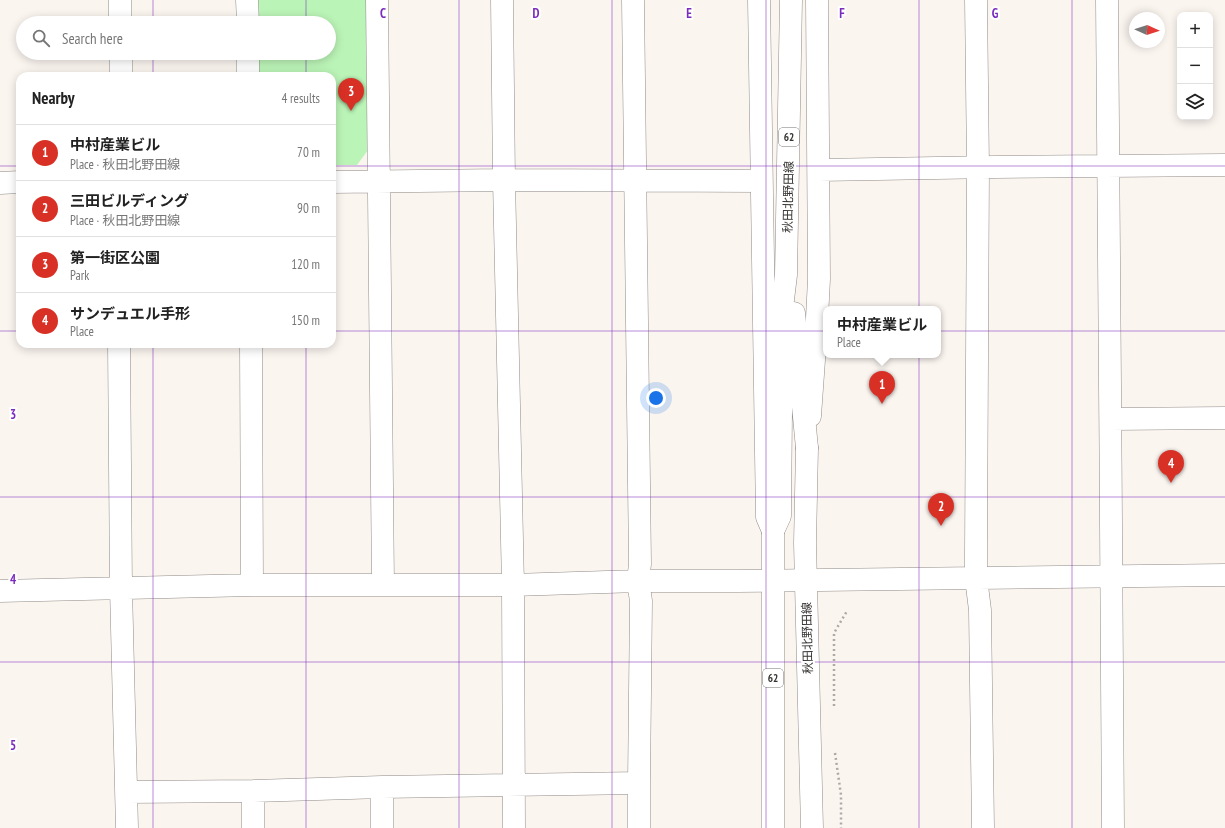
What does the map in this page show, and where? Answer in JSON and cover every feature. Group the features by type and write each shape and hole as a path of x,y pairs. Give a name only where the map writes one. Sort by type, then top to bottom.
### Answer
{"main road":[{"path":"120,0 120,16"},
{"path":"247,0 248,16"},
{"path":"377,0 383,584"},
{"path":"502,0 512,585 514,828"},
{"path":"633,0 640,564 638,581 641,601 639,828"},
{"path":"759,0 767,517 773,531"},
{"name":"秋田北野田線","path":"786,275 791,0"},
{"path":"807,448 819,279 818,0"},
{"path":"976,0 978,167 976,578 980,610 983,828"},
{"path":"1107,0 1110,166 1110,576 1113,828"},
{"path":"121,60 121,72"},
{"path":"248,60 248,72"},
{"path":"819,170 1225,165"},
{"path":"336,182 504,180 761,181"},
{"path":"0,182 16,182"},
{"name":"62","path":"786,275 793,299 807,448"},
{"name":"62","path":"773,828 773,531 780,516 782,308 786,275"},
{"path":"119,348 121,588 127,828"},
{"path":"251,348 252,585"},
{"path":"1111,419 1225,418"},
{"name":"秋田北野田線","path":"807,448 805,543 812,828"},
{"path":"0,592 252,585 512,585 638,581 774,581 1225,575"},
{"path":"127,792 253,791 382,786 514,786 639,782"},
{"path":"382,786 382,828"},
{"path":"253,791 253,828"}],"path":[{"path":"834,709 834,633 847,612"},
{"path":"834,747 841,795 841,828"}],"green space":[{"path":"255,0 371,0 371,146 357,165 336,165 336,72 255,72 255,60 336,60 336,16 255,16"}],"place":[{"name":"第一街区公園","path":"351,111"},
{"name":"中村産業ビル","path":"882,404"},
{"name":"サンデュエル手形","path":"1171,483"},
{"name":"三田ビルディング","path":"941,526"}]}
